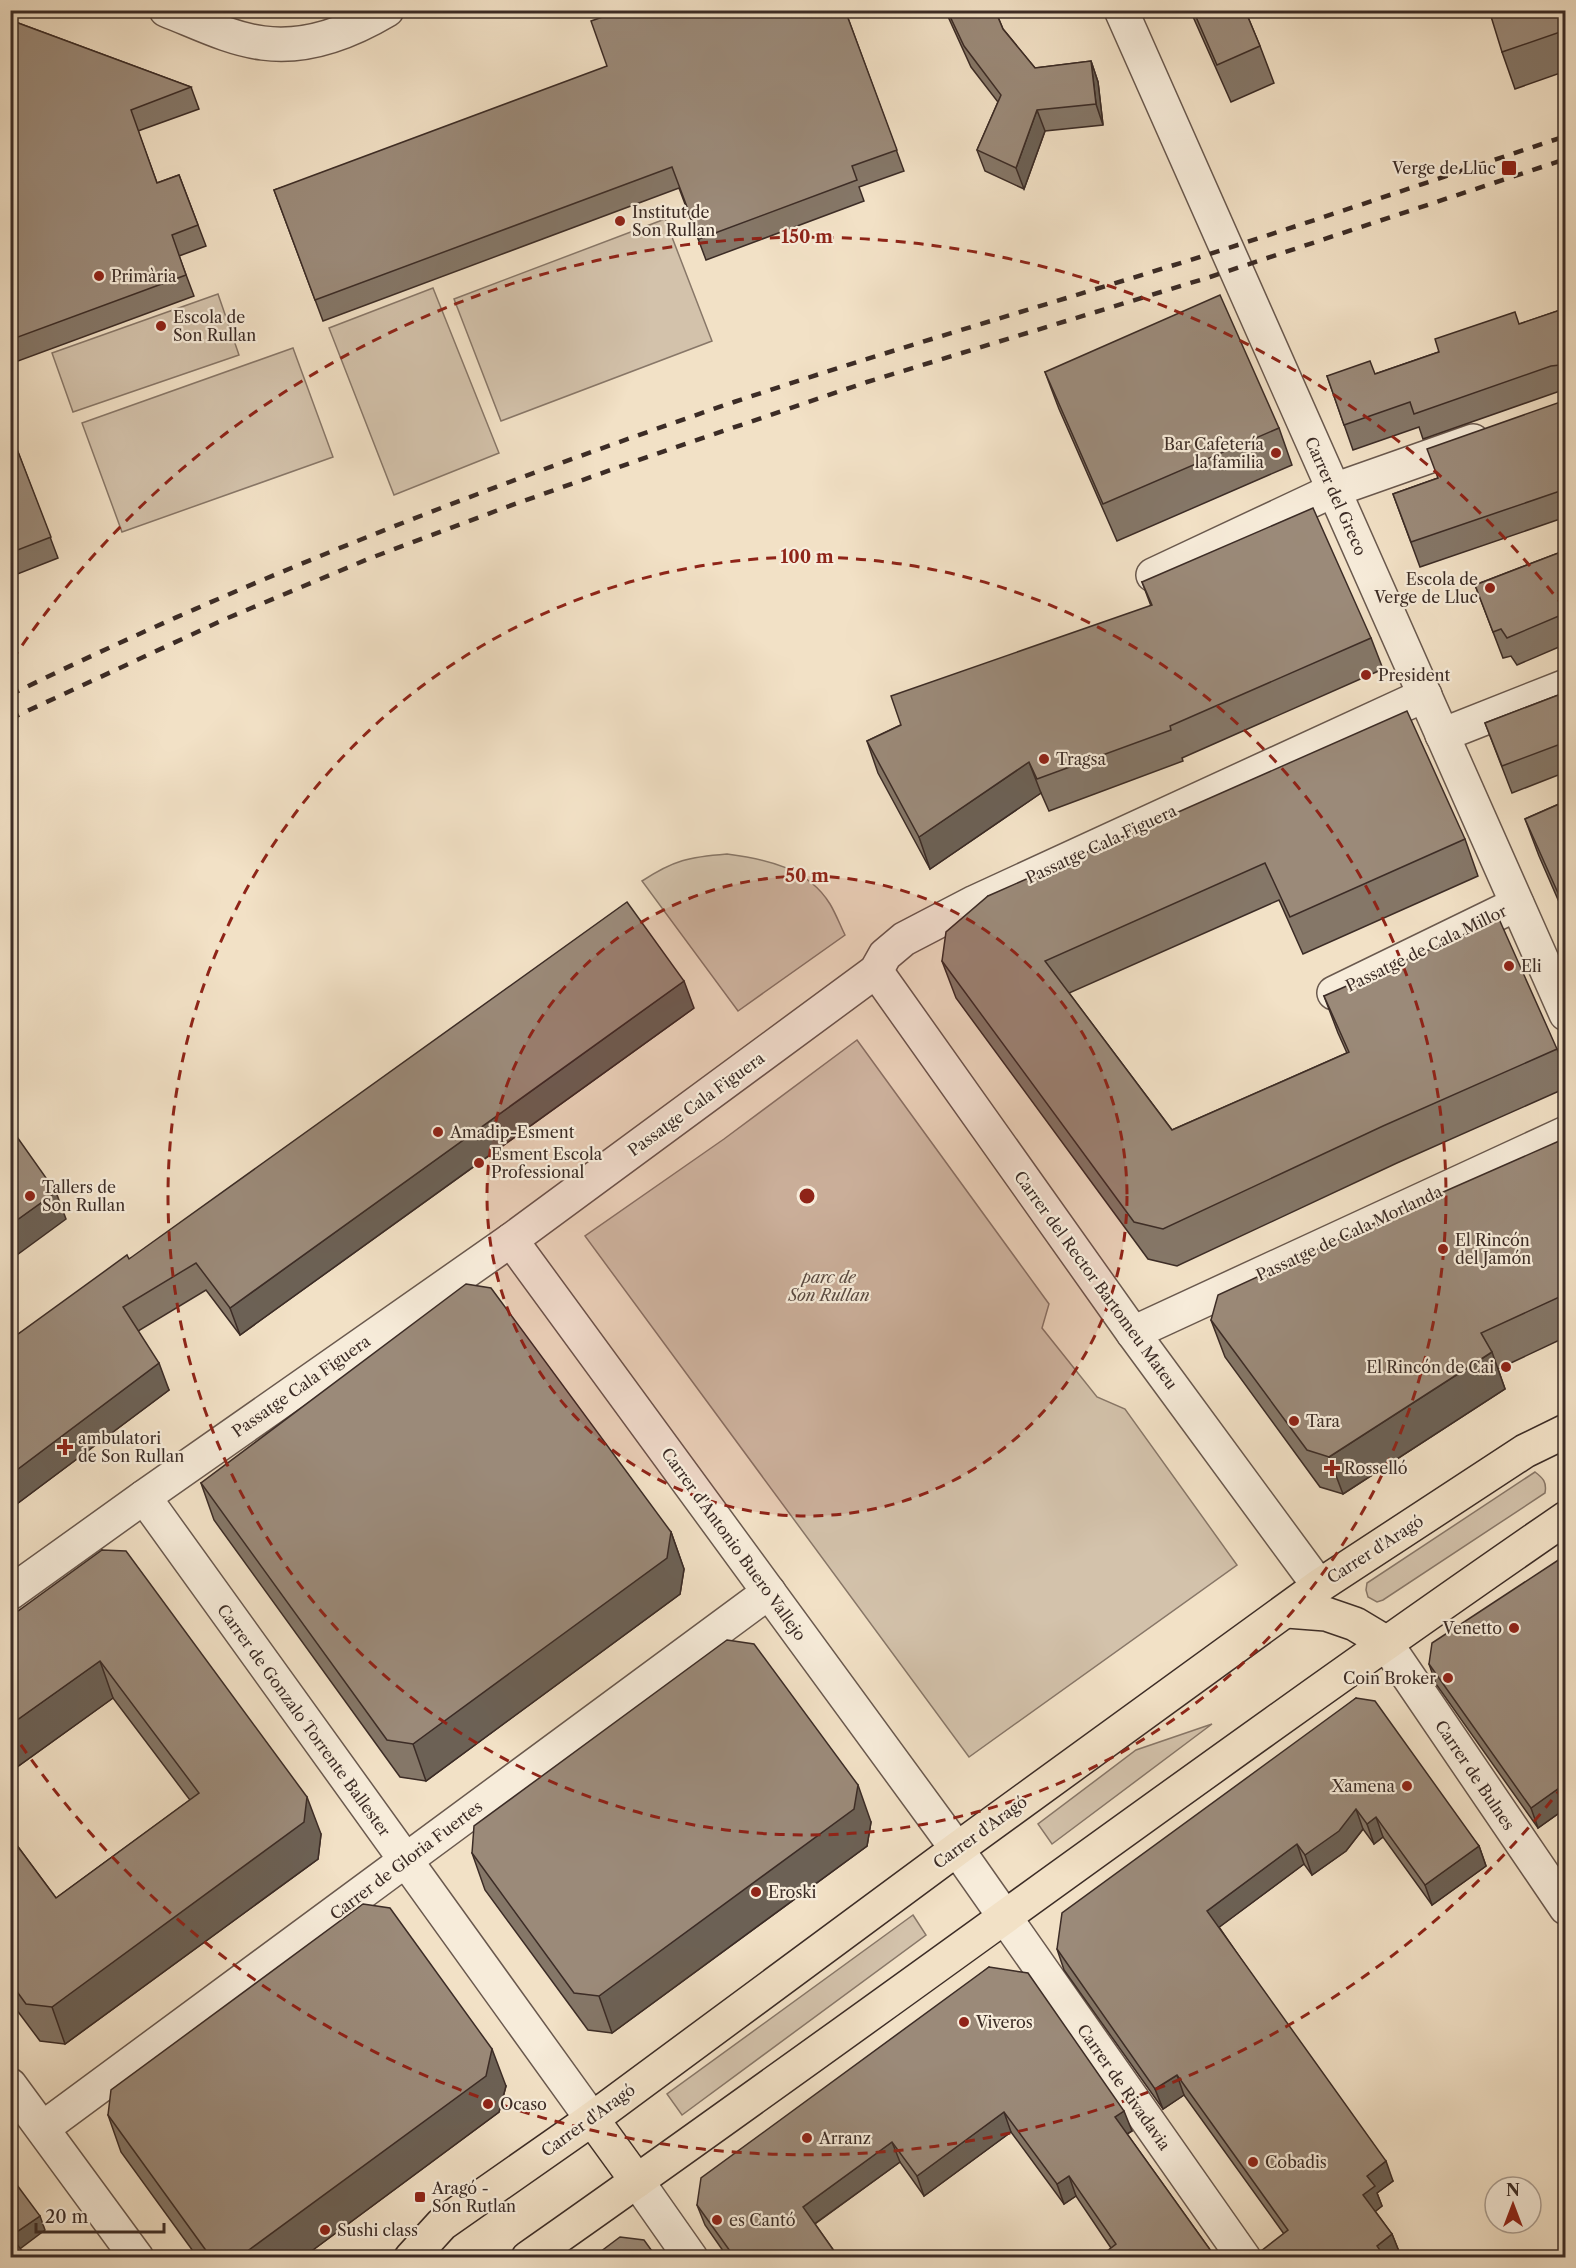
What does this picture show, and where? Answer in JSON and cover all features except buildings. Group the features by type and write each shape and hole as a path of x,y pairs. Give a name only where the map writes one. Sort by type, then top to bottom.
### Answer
{"main road":[{"name":"Carrer d'Aragó","path":"411,2258 442,2224 591,2119 957,1848 1319,1586 1525,1451 1566,1431"},
{"path":"528,2258 1385,1642 1566,1518"},
{"path":"1287,1611 1326,1614 1355,1624 1385,1642"},
{"path":"591,2119 637,2181"}],"street":[{"path":"166,10 230,35 263,43 294,43 334,36 387,10"},
{"name":"Carrer del Greco","path":"1121,10 1566,1014"},
{"path":"1153,575 1334,490 1499,432"},
{"path":"1442,735 1566,686"},
{"name":"Passatge Cala Figuera","path":"10,1593 511,1240 876,971 885,955 904,939 975,902 1425,695"},
{"name":"Passatge de Cala Millor","path":"1334,993 1517,904"},
{"name":"Carrer del Rector Bartomeu Mateu","path":"876,971 1133,1333 1319,1586"},
{"name":"Passatge de Cala Morlanda","path":"1133,1333 1566,1133"},
{"name":"Carrer d'Antonio Buero Vallejo","path":"511,1240 957,1848 1004,1917"},
{"name":"Carrer de Gonzalo Torrente Ballester","path":"144,1497 591,2119"},
{"name":"Carrer de Gloria Fuertes","path":"43,2128 769,1592"},
{"name":"Carrer de Bulnes","path":"1385,1642 1566,1908"},
{"name":"Carrer de Rivadavia","path":"1004,1917 1244,2258"},
{"path":"10,2085 137,2258"},
{"path":"637,2181 691,2258"}],"green space":[{"path":"665,219 712,341 501,421 454,299"},
{"path":"433,288 499,453 394,495 329,328"},
{"path":"218,294 239,355 73,412 52,353"},
{"path":"293,348 333,457 122,532 82,423"},
{"path":"727,854 785,867 810,882 830,904 845,935 738,1011 642,881 663,868 682,861"},
{"name":"parc de Son Rullan","path":"857,1040 1049,1304 1042,1328 1097,1397 1125,1409 1237,1565 969,1757 585,1236 724,1139"},
{"path":"1535,1472 1544,1481 1545,1493 1383,1600 1377,1602 1368,1597 1367,1583"},
{"path":"1212,1724 1052,1844 1038,1824 1136,1750"},
{"path":"913,1915 926,1935 682,2115 667,2094"}],"railway":[{"path":"10,695 98,653 277,574 550,467 734,402 1248,242 1566,136"},
{"path":"10,719 223,620 368,559 501,509 867,382 1210,277 1566,159"}],"place":[{"name":"Verge de Lluc","path":"1509,168"},
{"name":"Institut de Son Rullan","path":"620,221"},
{"name":"Primària","path":"99,276"},
{"name":"Escola de Son Rullan","path":"161,326"},
{"name":"Bar Cafetería la familia","path":"1276,453"},
{"name":"Escola de Verge de Lluc","path":"1490,588"},
{"name":"President","path":"1366,675"},
{"name":"Tragsa","path":"1044,759"},
{"name":"Eli","path":"1509,966"},
{"name":"Amadip-Esment","path":"438,1132"},
{"name":"Esment Escola Professional","path":"479,1163"},
{"name":"Tallers de Son Rullan","path":"30,1196"},
{"name":"El Rincón del Jamón","path":"1443,1249"},
{"name":"El Rincón de Cai","path":"1506,1367"},
{"name":"Tara","path":"1294,1421"},
{"name":"ambulatori de Son Rullan","path":"65,1447"},
{"name":"Rosselló","path":"1332,1468"},
{"name":"Venetto","path":"1514,1628"},
{"name":"Coin Broker","path":"1448,1678"},
{"name":"Xamena","path":"1407,1786"},
{"name":"Eroski","path":"756,1892"},
{"name":"Viveros","path":"964,2022"},
{"name":"Ocaso","path":"488,2104"},
{"name":"Arranz","path":"807,2138"},
{"name":"Cobadis","path":"1253,2162"},
{"name":"Aragó - Son Rutlan","path":"420,2197"},
{"name":"es Cantó","path":"717,2220"},
{"name":"Sushi class","path":"325,2230"}]}
